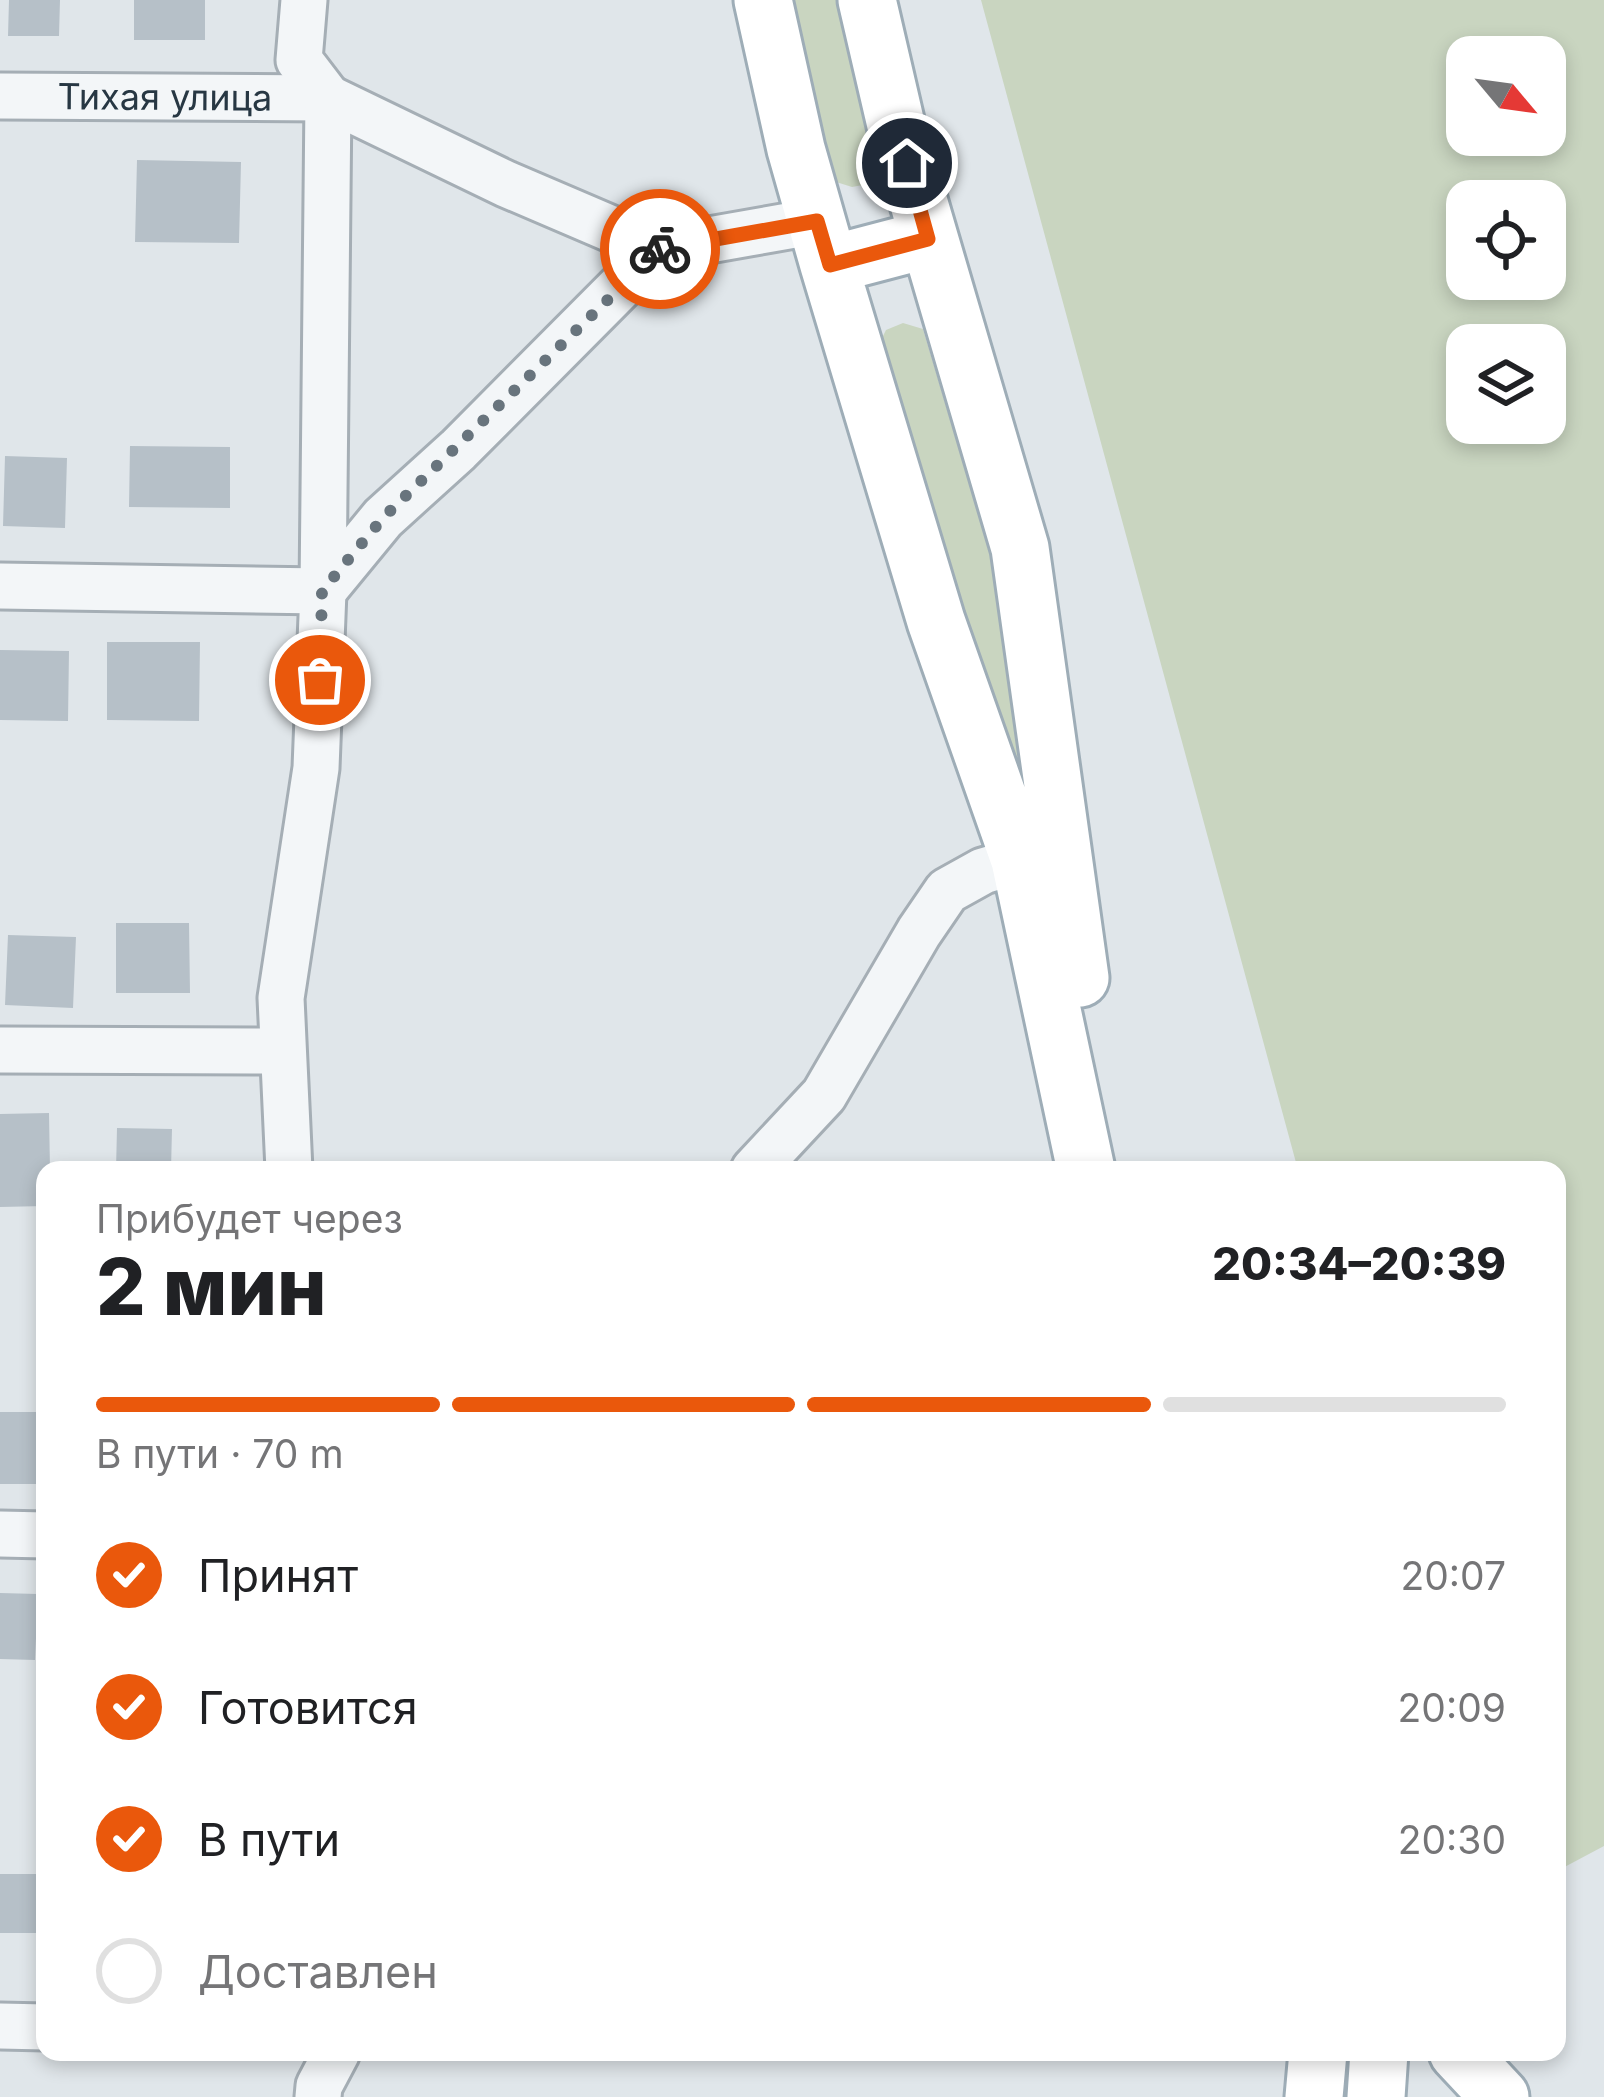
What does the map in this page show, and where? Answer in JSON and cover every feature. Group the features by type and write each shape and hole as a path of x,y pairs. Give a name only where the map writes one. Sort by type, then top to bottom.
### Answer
{"main road":[{"path":"763,0 796,149 823,243 936,621 1020,860 1084,1161"},
{"path":"867,0 896,125 1020,548 1082,992 1118,1161"},
{"path":"823,243 928,239"},
{"path":"1314,2097 1317,2061"},
{"path":"1376,2097 1378,2061"},
{"path":"1466,2061 1500,2097"}],"street":[{"path":"304,0 299,60 328,98 506,184 658,249 823,243"},
{"name":"Тихая улица","path":"0,96 328,98"},
{"path":"288,1161 281,998 316,768 328,98"},
{"path":"322,591 383,518 458,450 658,249"},
{"path":"0,586 322,591"},
{"path":"762,1161 824,1095 947,891 983,871 1020,860"},
{"path":"0,1050 282,1052"},
{"path":"0,1534 36,1535"},
{"path":"0,2026 36,2027"},
{"path":"319,2097 332,2061"}],"green space":[{"path":"788,0 843,0 878,168 868,184 852,187 833,181"},
{"path":"981,0 1604,0 1604,1846 1566,1866 1566,1161 1296,1161"},
{"path":"903,323 923,329 1008,613 1053,911 878,346 886,330"}],"building":[{"path":"9,0 60,0 59,36 8,36"},
{"path":"134,0 205,0 205,40 134,40"},
{"path":"137,160 241,162 239,243 135,242"},
{"path":"130,446 230,447 230,508 129,507"},
{"path":"5,456 67,458 65,528 3,526"},
{"path":"107,642 200,642 199,721 107,720"},
{"path":"0,650 69,651 68,721 0,720"},
{"path":"116,923 189,923 190,993 116,993"},
{"path":"8,935 76,937 73,1008 5,1005"},
{"path":"49,1113 50,1161 36,1161 36,1206 0,1207 0,1114"},
{"path":"117,1128 172,1129 171,1161 116,1161"},
{"path":"0,1412 36,1412 36,1484 0,1484"},
{"path":"0,1593 36,1594 35,1660 0,1659"},
{"path":"0,1874 36,1874 36,1933 0,1933"}],"way so far":[{"path":"320,680 322,591 383,518 660,249"}],"route":[{"path":"660,249 817,221 830,265 928,239 907,163"}]}
